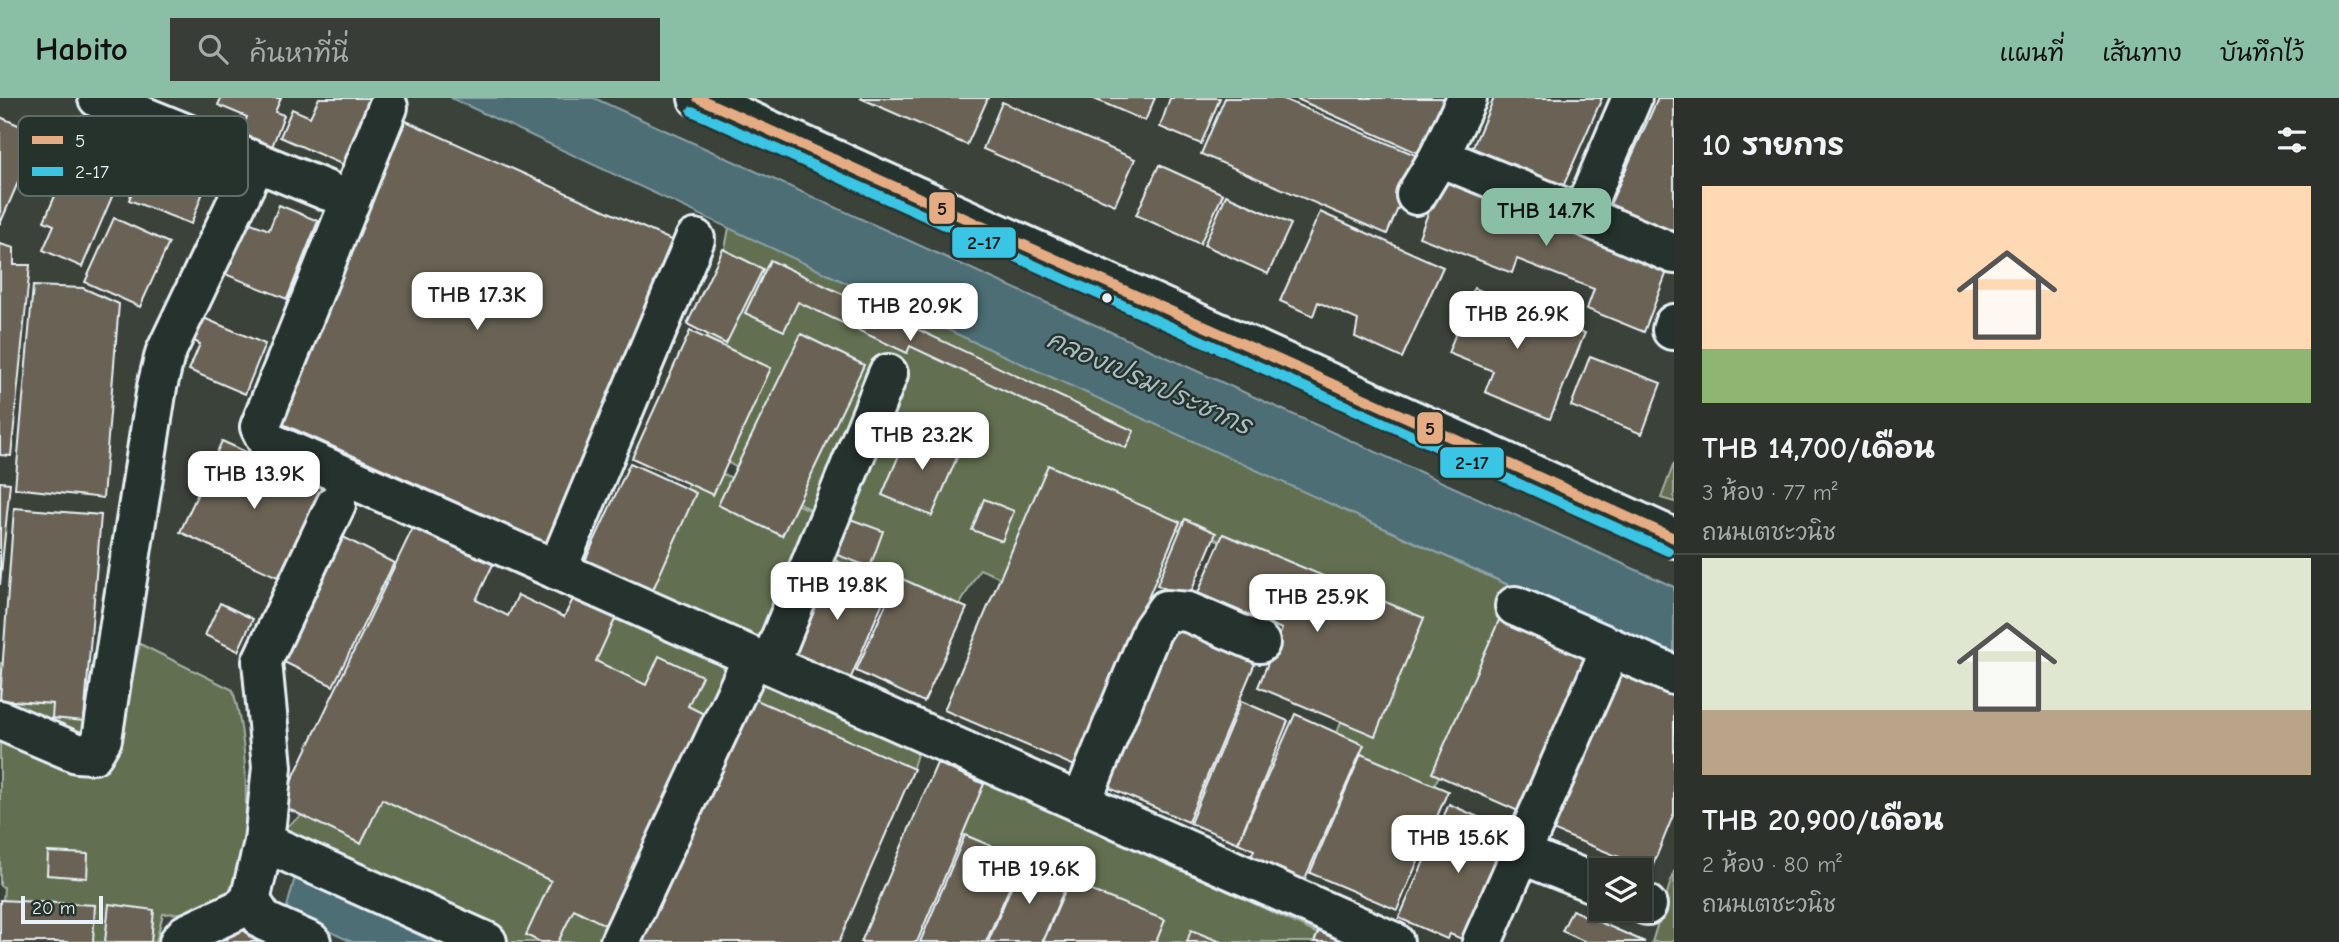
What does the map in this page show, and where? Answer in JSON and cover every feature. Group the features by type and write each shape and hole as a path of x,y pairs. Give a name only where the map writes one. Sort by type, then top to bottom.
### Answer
{"main road":[{"path":"98,98 142,116"},
{"path":"698,98 1665,531"},
{"path":"1416,195 1467,98"},
{"path":"1582,215 1632,98"},
{"path":"388,107 260,427 267,441 1394,942"},
{"path":"1438,157 1674,254"},
{"path":"248,159 328,191"},
{"path":"248,179 256,162"},
{"path":"0,720 77,753 93,754 102,739 157,387 165,354 240,196"},
{"path":"557,569 695,239"},
{"path":"621,942 762,660 888,374"},
{"path":"179,942 186,934 240,909 250,900 264,842 272,767 262,661 336,504"},
{"path":"1515,606 1674,675"},
{"path":"1081,803 1152,630 1166,610 1188,612 1260,643"},
{"path":"1482,942 1611,648"},
{"path":"264,842 487,942"},
{"path":"1521,854 1589,881"},
{"path":"250,900 264,922 312,942"}],"green space":[{"path":"729,228 1541,600 1423,804 1332,748 1377,616 1205,534 1168,528 1012,583 980,569 954,615 819,558 764,649 647,590 696,463 817,513 720,458 703,360"},
{"path":"1674,463 1674,502 1661,498"},
{"path":"592,609 730,669 612,942 508,942 273,836"},
{"path":"140,644 233,690 243,739 246,790 240,892 206,912 163,914 156,942 0,942 4,887 0,886 0,663 12,664 122,719"},
{"path":"775,682 911,743 917,754 908,784 736,711 748,684"},
{"path":"938,759 947,759 1331,940 1048,942 934,854"},
{"path":"1674,871 1674,942 1652,942"}],"water":[{"name":"คลองเปรมประชากร","path":"451,98 594,98 1674,587 1674,660 906,311"},
{"path":"295,877 434,942 352,942 286,911"}],"building":[{"path":"221,98 281,98 275,112 284,115 272,147 248,137 248,116 218,105"},
{"path":"319,98 378,98 348,167 280,137 292,109 310,117"},
{"path":"860,98 988,98 967,145"},
{"path":"1092,98 1155,98 1145,121"},
{"path":"1170,98 1220,98 1201,144 1160,127"},
{"path":"1225,98 1281,98 1420,157 1387,234 1201,154"},
{"path":"1295,98 1444,98 1420,154"},
{"path":"1494,98 1602,98 1562,189 1472,149"},
{"path":"1658,98 1674,98 1674,241 1607,211"},
{"path":"1002,102 1135,159 1115,205 983,149"},
{"path":"0,117 18,125 18,182 0,224"},
{"path":"406,121 680,244 547,543 274,420"},
{"path":"1159,165 1223,194 1200,244 1136,215"},
{"path":"1444,172 1671,261 1644,332 1587,309 1594,289 1517,259 1512,273 1419,237"},
{"path":"1226,195 1291,224 1268,274 1204,245"},
{"path":"55,196 112,196 82,267 43,250 54,225 44,221"},
{"path":"131,196 202,196 191,224 129,200"},
{"path":"279,205 318,221 287,299 225,274 246,221 269,230"},
{"path":"1320,212 1443,267 1402,358 1355,337 1358,320 1318,302 1313,316 1280,301"},
{"path":"114,218 169,243 140,307 85,282"},
{"path":"0,244 14,248 14,265 30,265 11,456 0,455"},
{"path":"723,249 763,269 726,344 687,324"},
{"path":"770,260 1134,431 1126,448 910,346 907,353 798,302 784,331 745,313"},
{"path":"33,286 83,288 119,304 103,498 15,488"},
{"path":"1474,288 1585,333 1550,419 1485,392 1493,371 1448,353"},
{"path":"199,316 265,344 245,394 189,370 200,344 190,339"},
{"path":"690,331 771,368 713,495 632,458"},
{"path":"801,334 864,365 782,536 718,505"},
{"path":"1590,356 1661,383 1642,434 1571,406"},
{"path":"911,427 961,448 932,516 882,495"},
{"path":"222,441 327,489 286,581 180,532"},
{"path":"630,463 696,493 652,592 585,561"},
{"path":"1048,465 1180,522 1077,767 944,710"},
{"path":"0,482 10,483 0,585"},
{"path":"984,499 1014,511 1002,541 972,530"},
{"path":"14,508 101,515 84,721 52,718 53,704 0,700"},
{"path":"842,516 883,531 870,567 829,552"},
{"path":"418,517 497,556 476,600 508,616 518,595 564,617 575,595 617,615 596,661 646,685 659,656 702,676 688,706 706,715 605,925 574,909 558,942 540,942 526,935 551,881 382,799 361,844 280,805"},
{"path":"1185,519 1216,533 1188,599 1157,585"},
{"path":"1223,534 1424,618 1375,736 1258,687 1282,629 1198,593"},
{"path":"343,537 394,563 333,686 282,661"},
{"path":"828,557 890,585 847,687 784,660"},
{"path":"898,577 967,608 924,702 856,671"},
{"path":"220,603 253,619 238,651 205,635"},
{"path":"1503,611 1598,653 1527,815 1432,773"},
{"path":"1174,628 1255,663 1188,822 1107,787"},
{"path":"1611,664 1674,690 1674,813 1652,868 1652,858 1621,858 1545,827"},
{"path":"743,694 914,769 839,942 636,942"},
{"path":"1241,701 1288,721 1238,843 1190,823"},
{"path":"1295,714 1364,745 1304,881 1251,857 1254,850 1238,843"},
{"path":"1361,754 1448,791 1397,910 1310,873"},
{"path":"937,763 984,784 917,942 861,942"},
{"path":"1449,804 1518,835 1469,942 1450,934 1447,939 1399,918"},
{"path":"965,835 1022,859 986,942 920,942"},
{"path":"48,852 88,854 87,878 47,875"},
{"path":"1022,861 1068,881 1042,942 988,942"},
{"path":"1069,882 1165,920 1156,942 1043,942"},
{"path":"0,900 95,905 93,942 0,942"},
{"path":"109,904 154,910 151,942 105,942"},
{"path":"1572,910 1589,917 1589,921 1597,921 1645,942 1586,942 1562,931"},
{"path":"233,926 270,942 226,942"},
{"path":"1320,928 1351,942 1314,942"},
{"path":"1191,930 1221,942 1187,942"}],"transit line":[{"name":"5","path":"698,98 1674,538"},
{"name":"2-17","path":"692,111 1668,551"}]}
